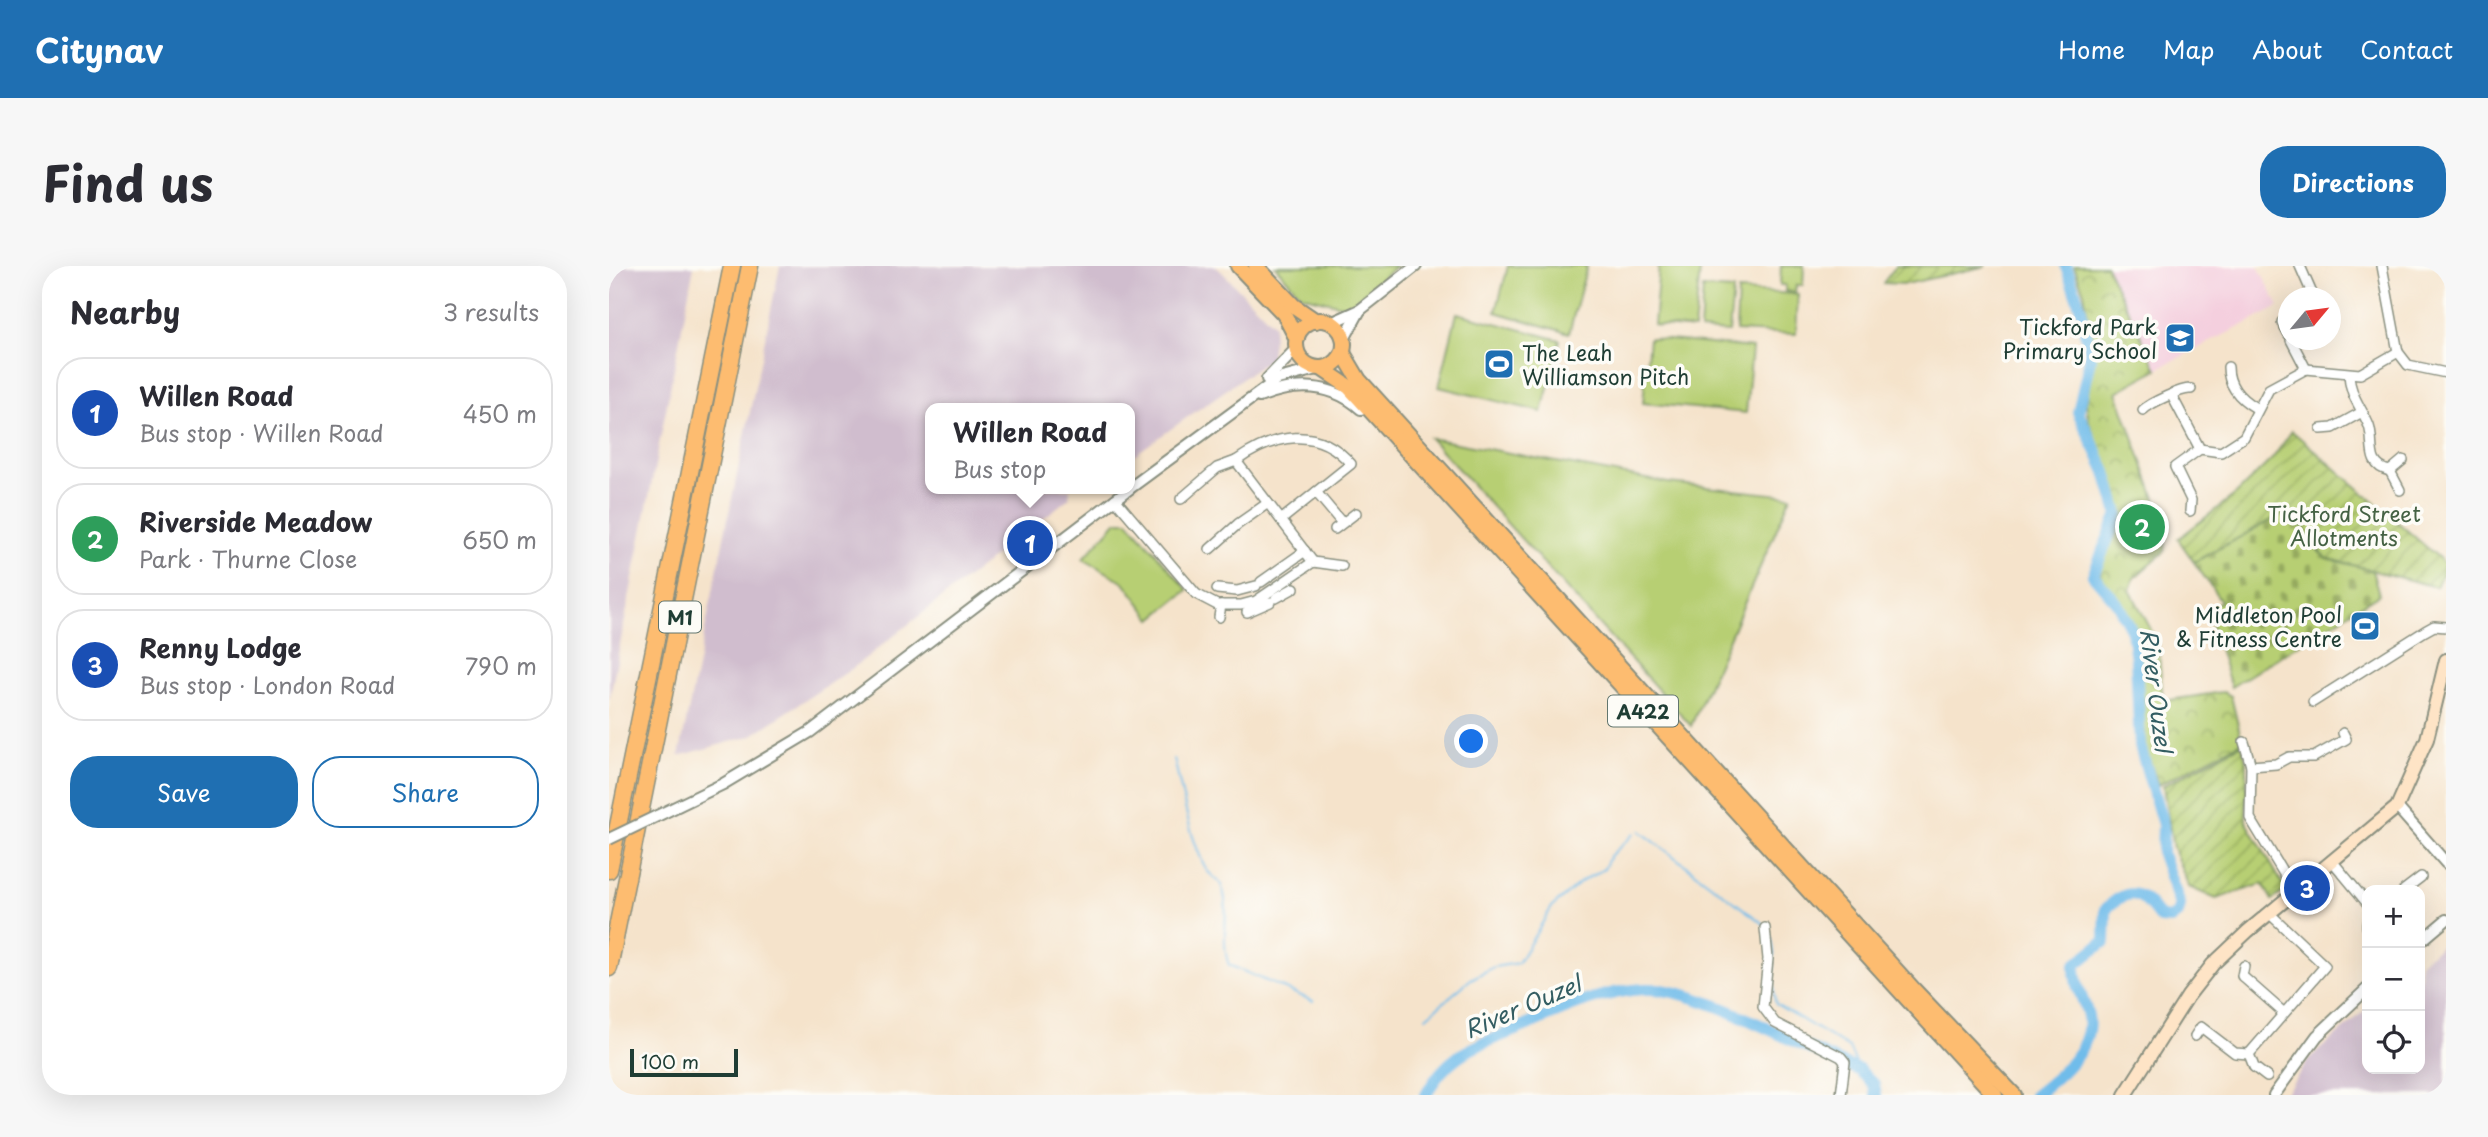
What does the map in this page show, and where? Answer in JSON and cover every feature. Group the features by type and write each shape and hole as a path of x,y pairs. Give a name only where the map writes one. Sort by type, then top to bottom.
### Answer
{"highway":[{"name":"M1","path":"609,870 732,266"},
{"name":"M1","path":"609,968 750,266"}],"main road":[{"path":"1238,266 1284,314 1307,364 1321,368 1334,364 1343,346 1323,322 1294,306 1256,266"},
{"path":"1297,344 1304,327 1323,322"},
{"name":"A422","path":"1343,346 1359,380 1965,1054 1995,1095"},
{"name":"A422","path":"1321,368 1349,387 1965,1054 2014,1095"},
{"path":"2125,1095 2199,981 2234,943 2397,807 2427,739 2446,660"}],"street":[{"path":"1323,322 1360,310 1416,266"},
{"path":"2300,266 2309,287"},
{"path":"2382,266 2398,352 2408,365 2446,373"},
{"path":"1343,346 1360,310"},
{"path":"1135,478 1274,374 1297,344"},
{"path":"2296,350 2306,369"},
{"path":"2172,396 2200,449 2214,453 2238,443 2244,437 2256,408 2269,389 2306,369 2360,374 2398,352"},
{"path":"2228,367 2228,376 2240,397 2256,408"},
{"path":"1135,485 1278,379 1321,368"},
{"path":"2349,375 2351,393 2370,428 2370,450 2375,461 2390,471 2400,489"},
{"path":"1246,402 1286,388 1331,390 1347,397 1392,435"},
{"path":"2143,410 2150,403 2184,389 2192,389"},
{"path":"2321,429 2333,428 2362,412"},
{"path":"1181,499 1217,468 1265,445 1310,438 1339,450 1351,464 1281,520"},
{"path":"2190,510 2191,500 2175,467 2200,449"},
{"path":"2390,471 2403,460"},
{"path":"1236,461 1313,562 1342,566"},
{"path":"1316,492 1339,526 1356,513"},
{"path":"609,839 723,784 810,732 1118,494 1196,594 1221,605 1258,604 1277,595 1313,562"},
{"path":"1210,549 1238,524 1268,503"},
{"path":"1217,589 1234,591 1258,584 1305,551"},
{"path":"1247,612 1258,604 1294,588"},
{"path":"1233,605 1234,591"},
{"path":"1219,617 1221,605"},
{"path":"2313,702 2434,626 2446,628"},
{"path":"2251,766 2276,764 2290,757 2314,757 2346,739 2343,733"},
{"path":"2244,742 2251,766 2250,818 2295,892"},
{"path":"2397,807 2446,863"},
{"path":"2333,862 2362,898"},
{"path":"2411,885 2421,877"},
{"path":"2249,1054 2328,963 2270,913"},
{"path":"2425,937 2444,919"},
{"path":"1765,928 1768,959 1763,1007 1775,1023 1841,1057 1845,1062 1841,1095"},
{"path":"2240,974 2284,1013"},
{"path":"2274,1095 2315,1038 2362,994"},
{"path":"2195,1036 2201,1027 2235,1053 2249,1054"},
{"path":"2249,1054 2254,1067 2267,1077"}],"shaded area":[{"path":"609,266 694,266 609,701"},
{"path":"780,266 1216,266 1274,325 1271,358 1135,454 1135,403 925,403 925,494 1069,494 1069,498 853,668 751,736 679,756"},
{"name":"Tickford Park Primary School","path":"2106,266 2258,266 2278,308 2157,369"},
{"path":"2446,941 2446,1095 2284,1095 2310,1058 2362,1013 2362,1074 2425,1074 2425,959"}],"green space":[{"path":"1275,266 1396,266 1348,307 1301,295"},
{"path":"1508,266 1587,266 1569,333 1496,312"},
{"path":"1659,266 1700,270 1694,329 1654,325"},
{"path":"1781,266 1804,266 1803,285 1796,285 1795,292 1785,291 1785,285 1780,285"},
{"path":"1896,266 1986,266 1906,284 1883,283"},
{"path":"2074,266 2106,266 2157,369 2117,392 2167,532 2165,551 2134,578 2130,590 2158,643 2163,701 2223,692 2231,696 2242,742 2158,785 2145,748 2137,633 2121,603 2101,578 2099,569 2121,522 2116,489 2089,422 2086,403 2094,355 2084,293"},
{"path":"1703,288 1733,290 1729,332 1700,330"},
{"path":"1738,291 1798,294 1796,334 1736,331"},
{"name":"The Leah Williamson Pitch","path":"1457,313 1560,340 1542,412 1439,387"},
{"path":"1649,338 1752,348 1746,413 1643,403"},
{"name":"Tickford Street Allotments","path":"2292,431 2446,564 2436,587 2326,558 2290,510 2194,562 2178,539 2237,493 2272,459"},
{"path":"1430,438 1668,483 1791,496 1691,726"},
{"path":"2290,509 2320,553 2372,570 2379,594 2231,687 2207,610 2221,601 2194,562"},
{"path":"1117,521 1128,521 1188,590 1152,619 1124,582 1083,559"},
{"path":"2242,744 2247,766 2246,821 2286,890 2272,900 2263,884 2216,899 2189,887 2173,848 2163,786"}],"waterway":[{"name":"River Ouzel","path":"2035,1095 2065,1070 2086,1037 2089,1025 2077,985 2075,965 2105,941 2106,909 2122,896 2129,894 2142,898 2160,918 2171,919 2178,913 2180,905 2162,854 2163,825 2140,746 2132,631 2117,603 2093,575 2118,514 2106,472 2078,412 2090,359 2081,309 2066,266"},
{"path":"1174,759 1195,843 1206,869 1220,883 1224,894 1225,945 1229,965 1313,1001"},
{"path":"1640,831 1765,925"},
{"path":"1426,1017 1471,979 1494,967 1518,963 1552,907 1582,881 1604,869 1610,856 1634,834"},
{"path":"1770,936 1774,952 1773,986 1776,1004 1849,1048 1859,1070"},
{"name":"River Ouzel","path":"1426,1095 1444,1069 1477,1046 1580,1003 1645,989 1667,991 1722,1008 1859,1070 1874,1084 1876,1095"}],"place":[{"name":"Tickford Park Primary School","path":"2180,338"},
{"name":"The Leah Williamson Pitch","path":"1499,364"},
{"name":"Riverside Meadow","path":"2142,527"},
{"name":"Willen Road","path":"1030,543"},
{"name":"Middleton Pool & Fitness Centre","path":"2365,626"},
{"name":"Renny Lodge","path":"2307,888"}]}
